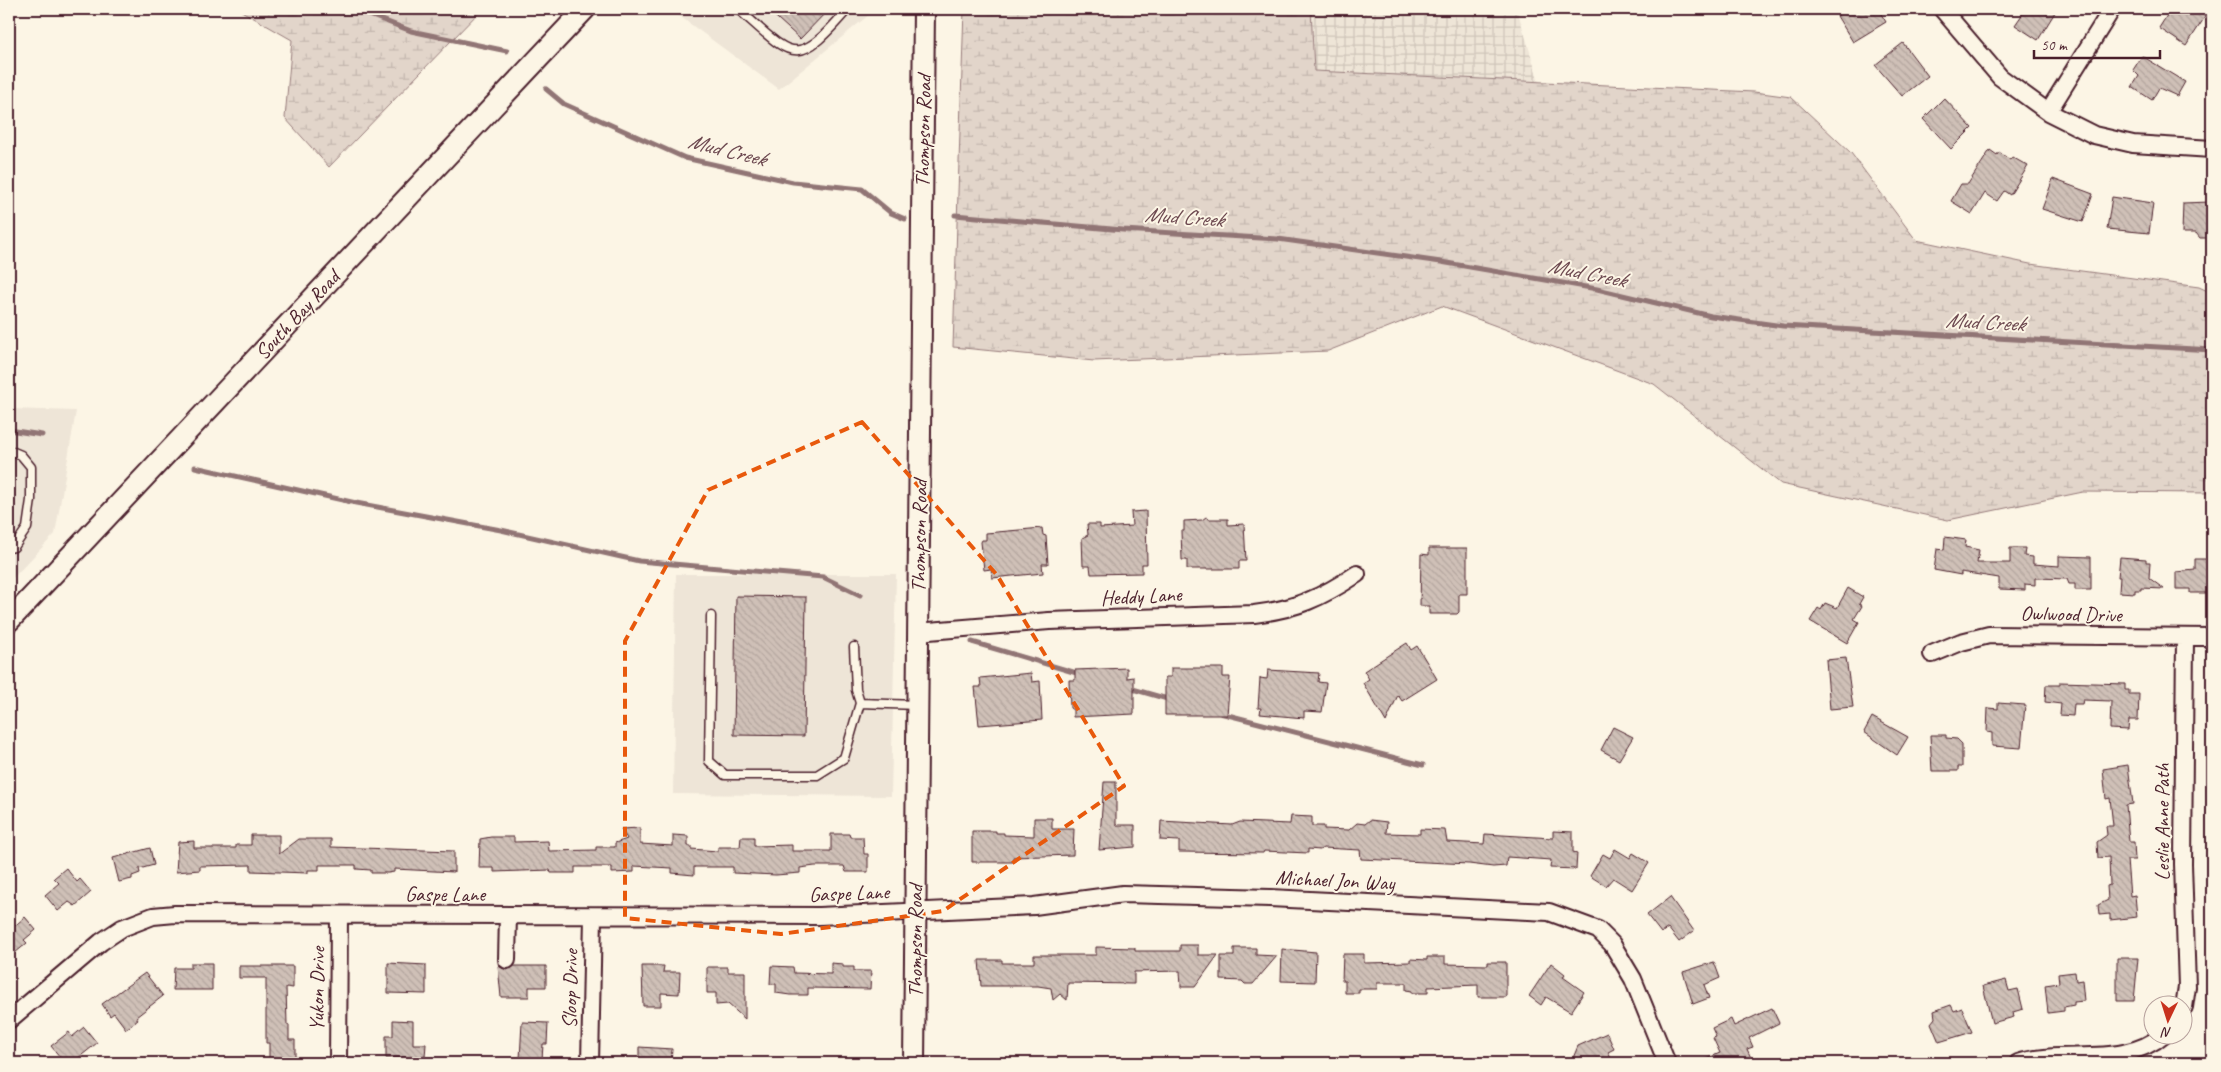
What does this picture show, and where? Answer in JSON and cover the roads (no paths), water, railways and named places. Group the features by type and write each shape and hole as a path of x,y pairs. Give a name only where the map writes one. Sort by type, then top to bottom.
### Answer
{"street":[{"name":"South Bay Road","path":"9,621 585,9"},
{"name":"Thompson Road","path":"914,1063 924,9"},
{"path":"1942,9 2000,77 2048,112 2094,135 2133,144 2212,149"},
{"path":"2048,112 2112,9"},
{"name":"Heddy Lane","path":"918,632 1048,621 1254,614 1281,611 1306,604 1329,593 1357,574"},
{"name":"Owlwood Drive","path":"1932,654 1961,642 1989,635 2212,637"},
{"name":"Leslie Anne Path","path":"2184,637 2182,864 2186,994"},
{"name":"Michael Jon Way","path":"915,912 1034,906 1123,894 1270,898 1549,912 1598,930 1612,944 1633,979 1667,1063"},
{"name":"Gaspe Lane","path":"9,1020 101,942 122,928 153,916 175,914 819,916 915,912"},
{"name":"Yukon Drive","path":"338,1063 339,915"},
{"path":"507,960 508,916"},
{"name":"Sloop Drive","path":"590,1063 593,916"},
{"path":"2018,1063 2041,1058 2125,1054 2150,1044"}],"lane":[{"path":"738,9 777,44 791,51 806,50 822,39 848,9"},
{"path":"9,450 21,455 30,467 31,500 27,528 14,548 9,548"},
{"path":"711,616 710,762 725,775 817,774 844,758 860,703 856,690 854,647"},
{"path":"860,703 917,705"}],"waterway":[{"name":"Mud Creek","path":"354,9 411,31 507,51"},
{"name":"Mud Creek","path":"546,89 564,104 685,158 793,182 862,189 891,213 905,219"},
{"name":"Mud Creek","path":"955,215 1123,230 1278,239 1441,262 1597,289 1711,316 1783,326 2212,350"},
{"path":"9,430 42,435"},
{"path":"195,467 356,503 501,530 639,561 823,577 860,595"},
{"path":"972,642 1080,674"},
{"path":"1129,688 1171,700"},
{"path":"1220,713 1423,765"}]}
